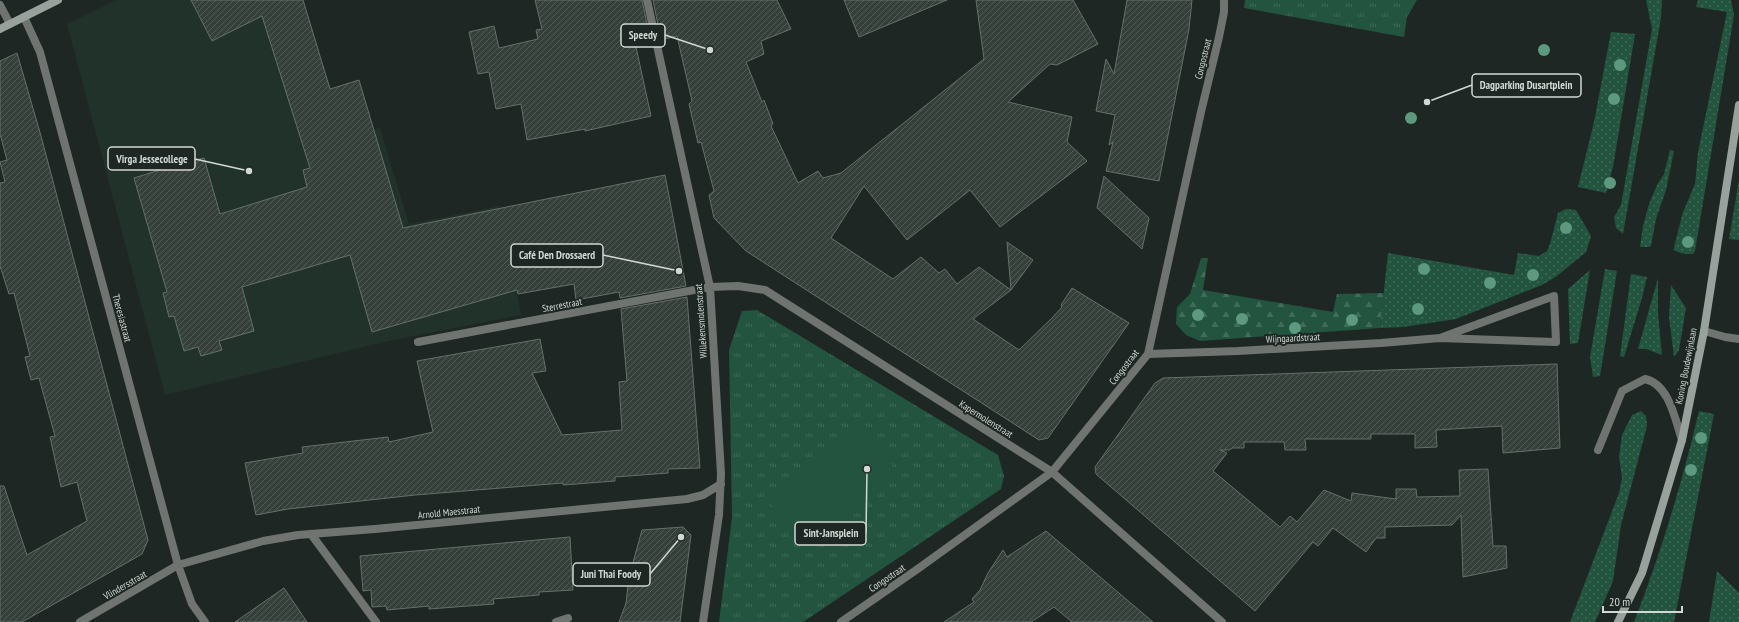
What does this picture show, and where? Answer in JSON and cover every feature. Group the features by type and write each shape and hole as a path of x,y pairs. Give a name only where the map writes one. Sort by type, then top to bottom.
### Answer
{"main road":[{"path":"0,29 58,0"},
{"name":"Koning Boudewijnlaan","path":"1618,622 1642,573 1682,440 1704,331 1739,105"}],"street":[{"name":"Willekensmolenstraat","path":"648,0 710,287 721,484 703,622"},
{"name":"Congostraat","path":"840,622 919,568 1052,472 1148,354 1220,31 1224,12 1224,0"},
{"path":"0,5 10,24"},
{"name":"Theresiastraat","path":"24,17 40,52 178,565 192,604 205,622"},
{"name":"Kapermolenstraat","path":"710,287 738,286 765,290 1052,472 1222,622"},
{"name":"Sterrestraat","path":"418,342 710,287"},
{"name":"Wijngaardstraat","path":"1148,354 1238,351 1381,343 1440,338 1556,342 1554,296 1440,338"},
{"path":"1704,331 1739,339"},
{"path":"1598,450 1622,391 1645,379 1653,381 1666,396 1682,440"},
{"name":"Arnold Maesstraat","path":"178,565 262,541 311,534 687,499 703,495 721,484"},
{"path":"311,534 376,622"},
{"name":"Vlindersstraat","path":"80,622 178,565"},
{"path":"556,622 568,618"}],"shaded area":[{"path":"116,0 301,0 348,136 380,128 409,224 500,206 521,315 388,341 165,395 67,24"}],"green space":[{"path":"1245,0 1417,0 1407,17 1404,37 1244,8"},
{"path":"1646,0 1662,0 1661,18 1623,234 1616,228 1614,217 1621,205 1652,29"},
{"path":"1698,0 1731,0 1734,15 1695,251 1693,254 1688,254 1674,250 1674,247 1683,212 1695,184 1698,152 1727,12 1696,7"},
{"path":"1611,32 1635,34 1613,167 1606,193 1578,187 1594,122"},
{"path":"1670,150 1674,151 1666,190 1656,219 1651,246 1640,247 1643,226 1649,204 1657,185 1664,174"},
{"path":"1739,180 1739,240 1729,239"},
{"path":"1566,209 1576,210 1591,236 1586,252 1557,276 1542,285 1456,319 1403,327 1380,328 1388,253 1514,275 1518,253 1539,256 1547,251 1558,213"},
{"path":"1201,258 1208,258 1203,290 1333,312 1337,294 1384,293 1380,328 1200,341 1186,335 1176,324 1177,307 1190,294"},
{"path":"1605,269 1617,271 1600,376 1593,377 1590,357"},
{"path":"1590,270 1578,343 1570,344 1568,289"},
{"path":"1631,274 1647,277 1624,357 1620,356"},
{"path":"1658,278 1658,314 1662,355 1646,349 1638,349"},
{"path":"1671,285 1686,308 1679,350 1674,357 1669,317"},
{"path":"757,310 998,455 1004,476 1001,489 803,622 719,622 732,517 729,350 742,311"},
{"path":"1641,411 1646,416 1647,426 1621,525 1613,581 1595,622 1570,622 1619,493 1622,478 1619,457 1622,435 1632,415"},
{"path":"1699,411 1714,414 1674,622 1634,622 1670,518"},
{"path":"864,427 898,474 801,544 766,497"},
{"path":"1717,571 1739,593 1739,622 1709,622"}],"building":[{"path":"191,0 303,0 330,89 359,80 403,228 665,175 686,286 620,298 619,292 576,300 574,284 518,294 517,290 372,332 350,255 242,287 254,331 219,341 222,350 201,356 198,347 184,351 174,316 169,317 163,293 167,292 134,178 163,169 160,158 185,150 188,162 204,158 220,214 307,187 303,170 310,168 262,16 212,41"},
{"path":"535,0 642,0 651,43 636,47 651,116 585,131 585,129 527,140 521,104 496,109 489,72 478,74 469,32 494,26 499,48 538,39 536,30 542,29"},
{"path":"653,0 777,0 791,29 761,41 764,54 746,62 762,102 764,100 773,124 771,126 798,183 818,171 823,178 841,173 984,59 976,0 1073,0 1098,44 1057,65 1050,64 1008,102 1072,117 1067,142 1087,161 1000,227 970,190 907,240 864,186 831,238 893,279 921,257 939,273 945,269 957,284 979,267 1011,290 973,319 1019,350 1062,307 1061,305 1072,288 1129,323 1048,438 1039,440 746,251 714,218 709,195 714,191 701,142 698,143 689,104 692,101 677,36 661,40"},
{"path":"844,0 947,0 859,37"},
{"path":"1127,0 1192,0 1189,29 1159,181 1106,171 1113,142 1109,145 1115,115 1096,111 1106,59 1114,74"},
{"path":"17,53 41,136 148,540 142,554 22,622 0,622 0,486 4,486 27,555 87,521 77,482 61,487 50,437 55,436 39,378 31,380 25,357 30,356 14,293 9,294 0,266 0,183 5,182 0,162 7,160 0,134 0,61"},
{"path":"1104,176 1149,218 1142,249 1097,208"},
{"path":"1007,242 1033,260 1011,290"},
{"path":"687,297 700,468 668,469 668,473 615,477 615,481 563,485 563,483 415,495 288,509 256,515 245,463 303,453 302,447 388,437 389,442 433,432 417,361 540,339 546,371 532,373 562,435 622,430 619,382 627,381 621,309"},
{"path":"1557,364 1560,448 1503,453 1502,426 1436,430 1437,447 1415,448 1415,434 1371,434 1371,439 1305,439 1306,450 1285,450 1284,442 1244,442 1244,448 1220,450 1227,453 1213,471 1280,527 1290,516 1297,522 1324,490 1351,501 1352,493 1396,499 1396,489 1416,489 1417,497 1460,496 1459,470 1488,469 1493,546 1506,546 1507,568 1463,577 1461,515 1452,525 1385,527 1385,538 1376,538 1366,552 1333,528 1318,546 1313,542 1255,611 1096,474 1095,467 1155,383 1163,378"},
{"path":"683,527 691,535 680,622 619,622 626,603 629,577 642,530"},
{"path":"1046,531 1153,622 1072,622 1054,607 1031,622 944,622 974,602 972,599 980,590 988,573 1003,550 1007,557"},
{"path":"570,537 573,590 539,592 539,595 493,599 494,604 429,609 429,606 387,610 386,606 372,607 371,590 363,591 360,556"},
{"path":"284,588 307,622 235,622"}],"place":[{"name":"Speedy","path":"710,50"},
{"name":"Dagparking Dusartplein","path":"1427,102"},
{"name":"Virga Jessecollege","path":"249,171"},
{"name":"Café Den Drossaerd","path":"679,271"},
{"name":"Sint-Jansplein","path":"867,469"},
{"name":"Juni Thai Foody","path":"681,537"}]}
